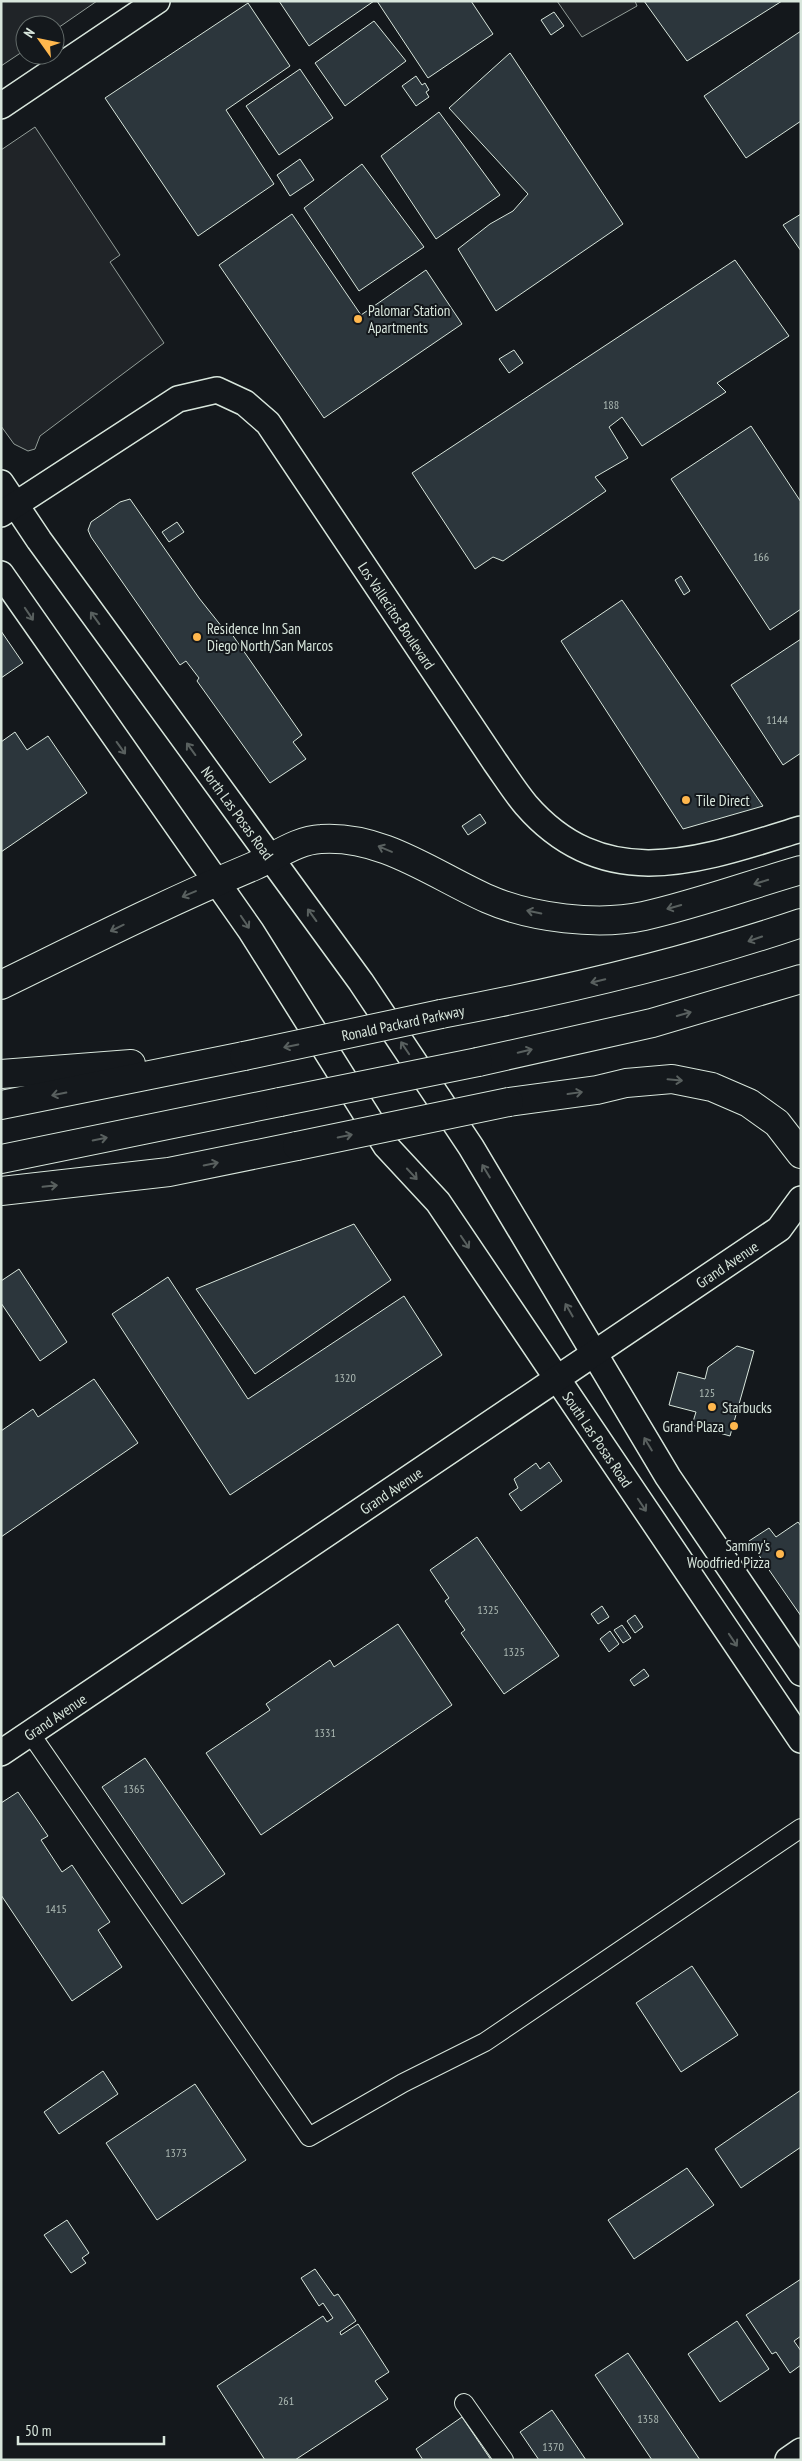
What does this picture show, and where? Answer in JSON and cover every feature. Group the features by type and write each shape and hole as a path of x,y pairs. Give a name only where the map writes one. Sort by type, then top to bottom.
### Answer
{"highway":[{"path":"1,985 217,882 271,859 297,844 319,839 347,839 376,845 490,900 532,912 598,920 643,916 801,870"},
{"name":"Ronald Packard Parkway","path":"1,1105 539,995 661,965 744,942 801,923"},
{"path":"1,1159 478,1062 652,1023 801,980"},
{"path":"1,1074 244,1056"},
{"path":"1,1191 169,1172 509,1102 597,1090 626,1083 672,1079 712,1087 749,1103 777,1123 801,1154"}],"main road":[{"path":"1,106 157,1"},
{"name":"Los Vallecitos Boulevard","path":"8,509 178,399 217,390 245,403 268,424 495,762 526,805 550,828 576,844 618,861 655,864 690,861 801,829"},
{"name":"North Las Posas Road","path":"1,483 8,509 44,548 361,982 471,1147 594,1352"},
{"path":"1,574 82,693 217,882"},
{"name":"South Las Posas Road","path":"217,882 251,930 386,1146 438,1202 801,1740"},
{"name":"Grand Avenue","path":"1,1753 594,1352 790,1226 801,1199"},
{"path":"594,1352 668,1477 801,1674"},
{"path":"788,2460 801,2451"}],"street":[{"path":"30,1733 309,2137 403,2083 485,2042 801,1828"},
{"path":"464,2402 504,2460"}],"shaded area":[{"path":"1,1 97,1 65,23 65,15 15,15 15,57 1,66"},
{"path":"557,1 635,1 637,6 582,37"},
{"path":"35,127 120,255 110,262 164,343 40,436 35,449 28,451 14,444 1,426 1,150"}],"building":[{"path":"279,1 374,1 309,46"},
{"path":"377,1 471,1 493,34 428,78"},
{"path":"644,1 782,1 687,61"},
{"path":"248,3 290,66 226,110 274,184 198,236 105,98"},
{"path":"554,12 564,26 551,35 541,20"},
{"path":"374,21 406,61 345,106 315,63"},
{"path":"801,31 801,121 746,158 704,96"},
{"name":"Palomar Station Apartments","path":"510,53 623,224 496,311 458,249 490,224 513,211 528,194 449,108"},
{"path":"300,69 333,118 279,155 246,106"},
{"path":"416,76 422,85 425,83 429,90 426,92 429,97 416,106 402,86"},
{"path":"439,112 500,195 436,239 381,156"},
{"path":"300,159 314,180 290,196 277,175"},
{"name":"Palomar Station Apartments","path":"362,164 424,247 359,291 304,208"},
{"name":"Palomar Station Apartments","path":"292,214 361,315 426,270 462,324 324,418 219,265"},
{"path":"801,214 801,251 783,225"},
{"path":"735,260 789,336 717,383 726,392 642,446 622,417 609,427 628,458 595,477 606,491 503,561 493,557 475,569 412,473"},
{"path":"514,350 523,363 509,373 499,359"},
{"path":"751,426 801,502 801,609 770,630 671,479"},
{"name":"Residence Inn San Diego North/San Marcos","path":"130,499 199,598 226,632 229,630 302,735 293,742 306,759 270,783 197,681 199,678 186,661 180,665 91,537 88,530 91,522 120,502"},
{"path":"177,522 184,532 169,542 162,532"},
{"path":"681,576 690,591 684,595 675,580"},
{"path":"622,600 763,806 683,829 561,641"},
{"path":"1,631 23,663 1,678"},
{"path":"801,639 801,753 783,765 731,685"},
{"path":"15,732 27,750 48,736 87,793 1,852 1,742"},
{"path":"480,814 486,823 468,835 462,826"},
{"path":"354,1224 391,1280 255,1374 196,1289"},
{"path":"19,1269 67,1342 40,1361 1,1303 1,1281"},
{"path":"168,1277 248,1399 404,1296 442,1355 230,1495 112,1314"},
{"path":"737,1346 754,1351 730,1436 692,1425 696,1412 669,1405 678,1372 705,1379 708,1367"},
{"path":"94,1379 138,1443 1,1537 1,1431 33,1409 38,1417"},
{"path":"549,1462 562,1481 521,1511 509,1494 518,1488 514,1479 536,1463 540,1469"},
{"path":"798,1522 801,1526 801,1616 749,1541 769,1528 776,1537"},
{"path":"477,1537 559,1656 504,1694 461,1633 465,1630 445,1601 449,1598 430,1570"},
{"path":"602,1606 609,1617 598,1624 591,1614"},
{"path":"635,1615 643,1627 635,1633 627,1621"},
{"path":"398,1624 452,1705 261,1835 206,1753 270,1710 266,1704 330,1660 334,1667"},
{"path":"622,1625 631,1638 623,1643 614,1630"},
{"path":"610,1631 619,1644 609,1652 600,1639"},
{"path":"644,1669 649,1676 634,1686 630,1680"},
{"path":"145,1758 225,1874 182,1904 102,1787"},
{"path":"18,1792 48,1836 41,1840 62,1872 72,1865 110,1922 98,1930 122,1967 72,2001 1,1895 1,1803"},
{"path":"692,1966 738,2035 681,2072 636,2003"},
{"path":"103,2071 118,2094 59,2134 44,2112"},
{"path":"195,2084 246,2160 157,2220 106,2143"},
{"path":"801,2090 801,2147 741,2188 715,2149"},
{"path":"687,2168 714,2205 634,2259 608,2220"},
{"path":"67,2220 89,2253 82,2258 86,2263 71,2273 44,2235"},
{"path":"315,2269 334,2296 338,2294 356,2321 340,2332 341,2335 358,2324 389,2372 375,2381 388,2399 295,2460 265,2460 217,2386 323,2316 327,2322 333,2318 323,2303 319,2306 301,2278"},
{"path":"801,2279 801,2336 794,2341 801,2351 801,2365 790,2373 776,2352 772,2354 746,2315"},
{"path":"737,2321 769,2369 720,2402 688,2354"},
{"path":"628,2353 700,2460 652,2460 595,2375"},
{"path":"552,2410 586,2460 539,2460 520,2432"},
{"path":"462,2417 491,2460 423,2460 416,2449"}],"place":[{"name":"Palomar Station Apartments","path":"358,319"},
{"name":"Residence Inn San Diego North/San Marcos","path":"197,637"},
{"name":"Tile Direct","path":"686,800"},
{"name":"Starbucks","path":"712,1407"},
{"name":"Grand Plaza","path":"734,1426"},
{"name":"Sammy's Woodfried Pizza","path":"780,1554"}]}
